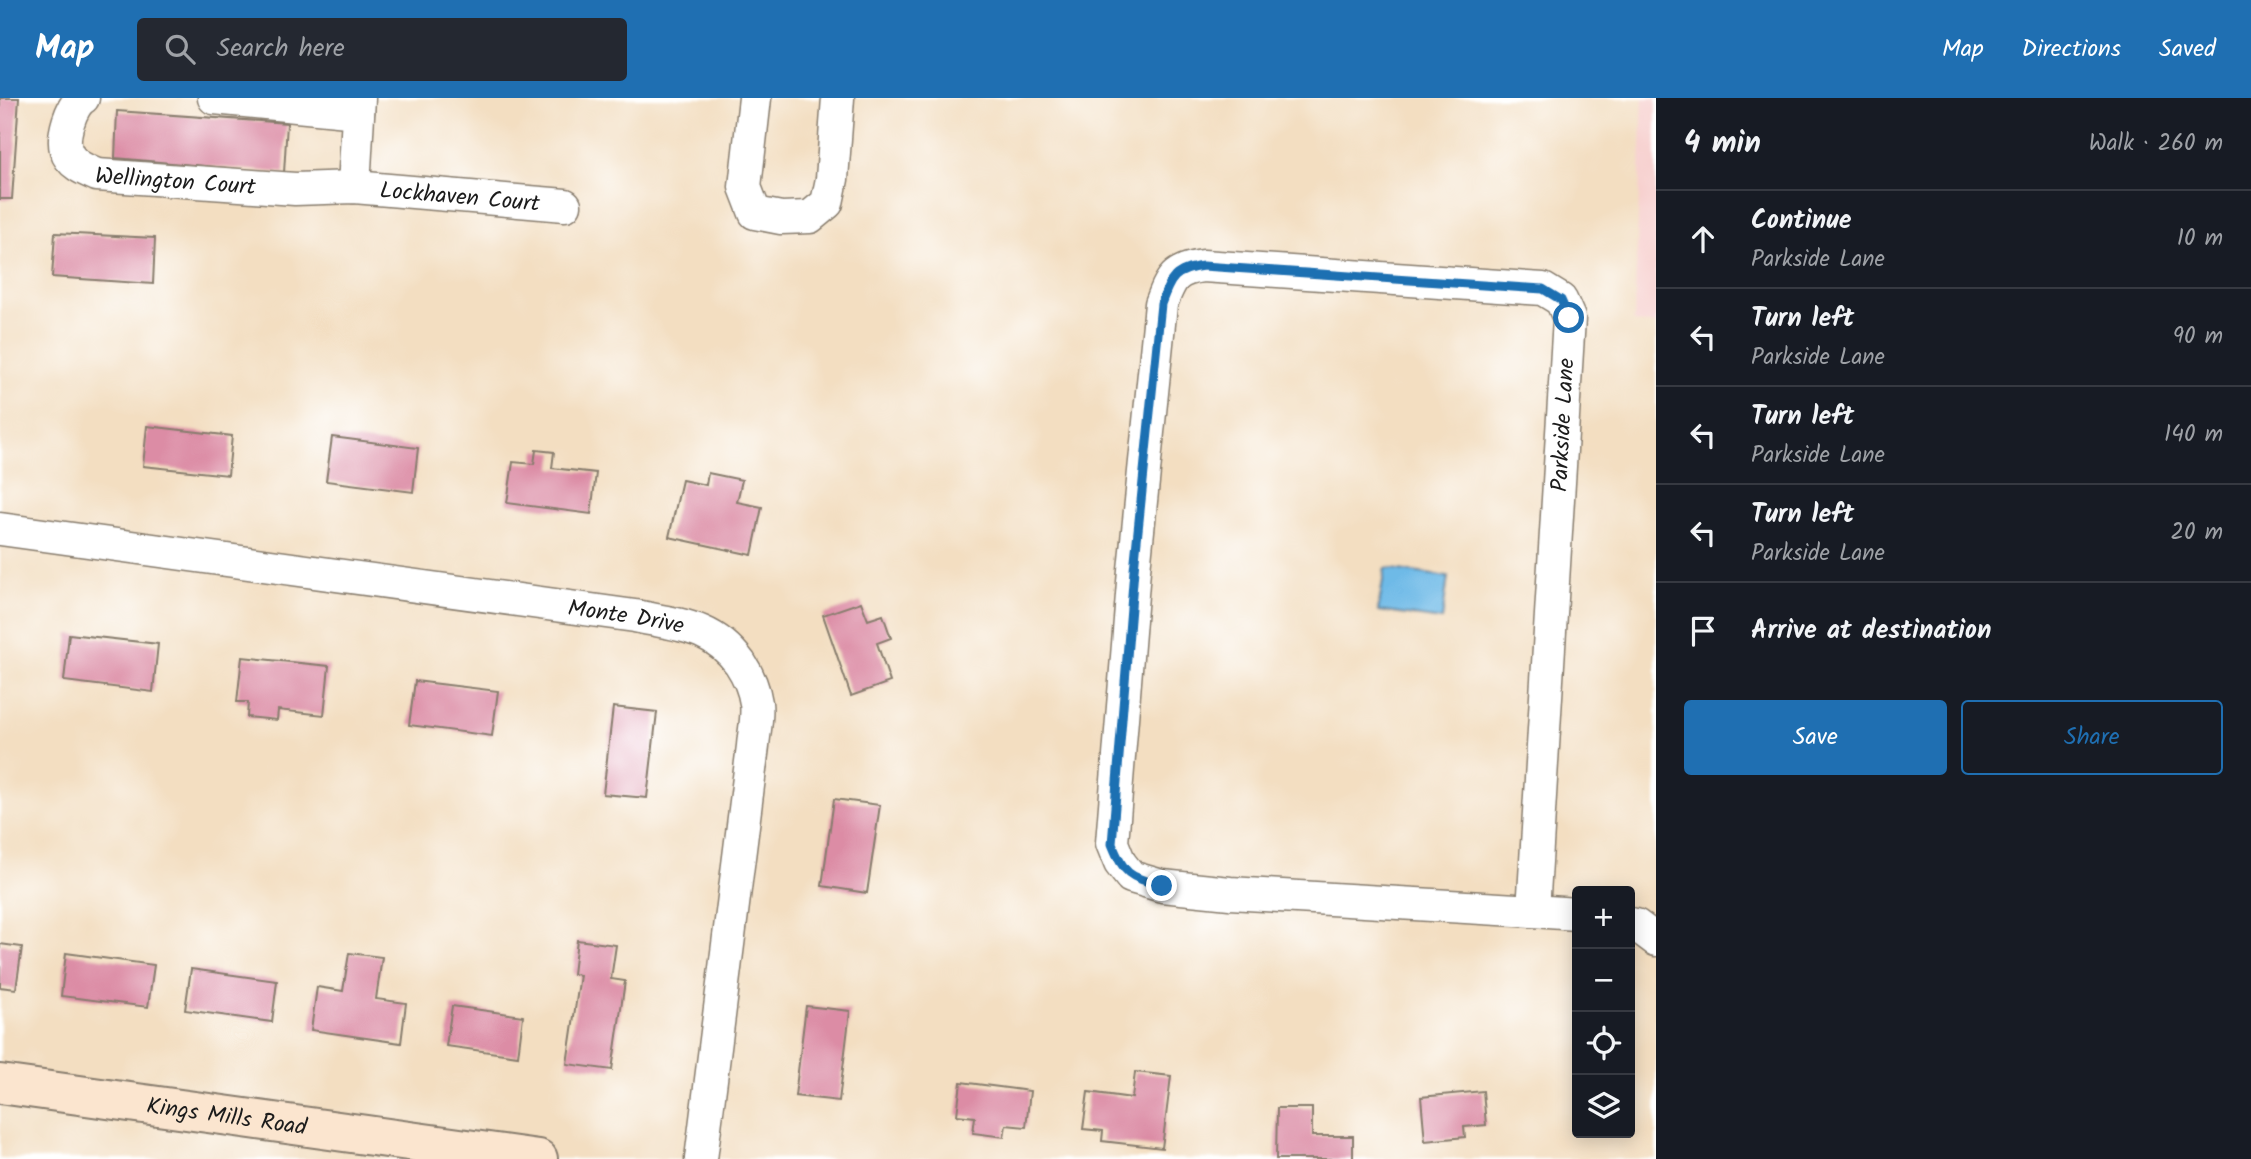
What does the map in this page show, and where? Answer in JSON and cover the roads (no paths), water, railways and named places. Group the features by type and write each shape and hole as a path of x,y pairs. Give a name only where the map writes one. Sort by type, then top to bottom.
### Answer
{"street":[{"name":"Wellington Court","path":"83,98 76,102 67,127 66,151 78,167 97,175 295,189 354,187"},
{"path":"214,98 358,105 354,187"},
{"path":"755,98 745,187 755,213 781,218 810,217 827,203 832,179 838,98"},
{"name":"Lockhaven Court","path":"354,187 565,205"},
{"name":"Parkside Lane","path":"1533,911 1569,318 1561,300 1543,289 1203,266 1184,269 1170,280 1161,304 1134,570 1112,844 1120,863 1131,877 1162,886 1230,893 1572,914"},
{"name":"Monte Drive","path":"0,529 635,617 685,626 711,635 724,645 746,672 757,706 701,1159"},
{"path":"1635,925 1656,940"},
{"name":"Kings Mills Road","path":"0,1084 538,1159"}],"water":[{"path":"1385,568 1448,577 1442,620 1378,611"}]}
